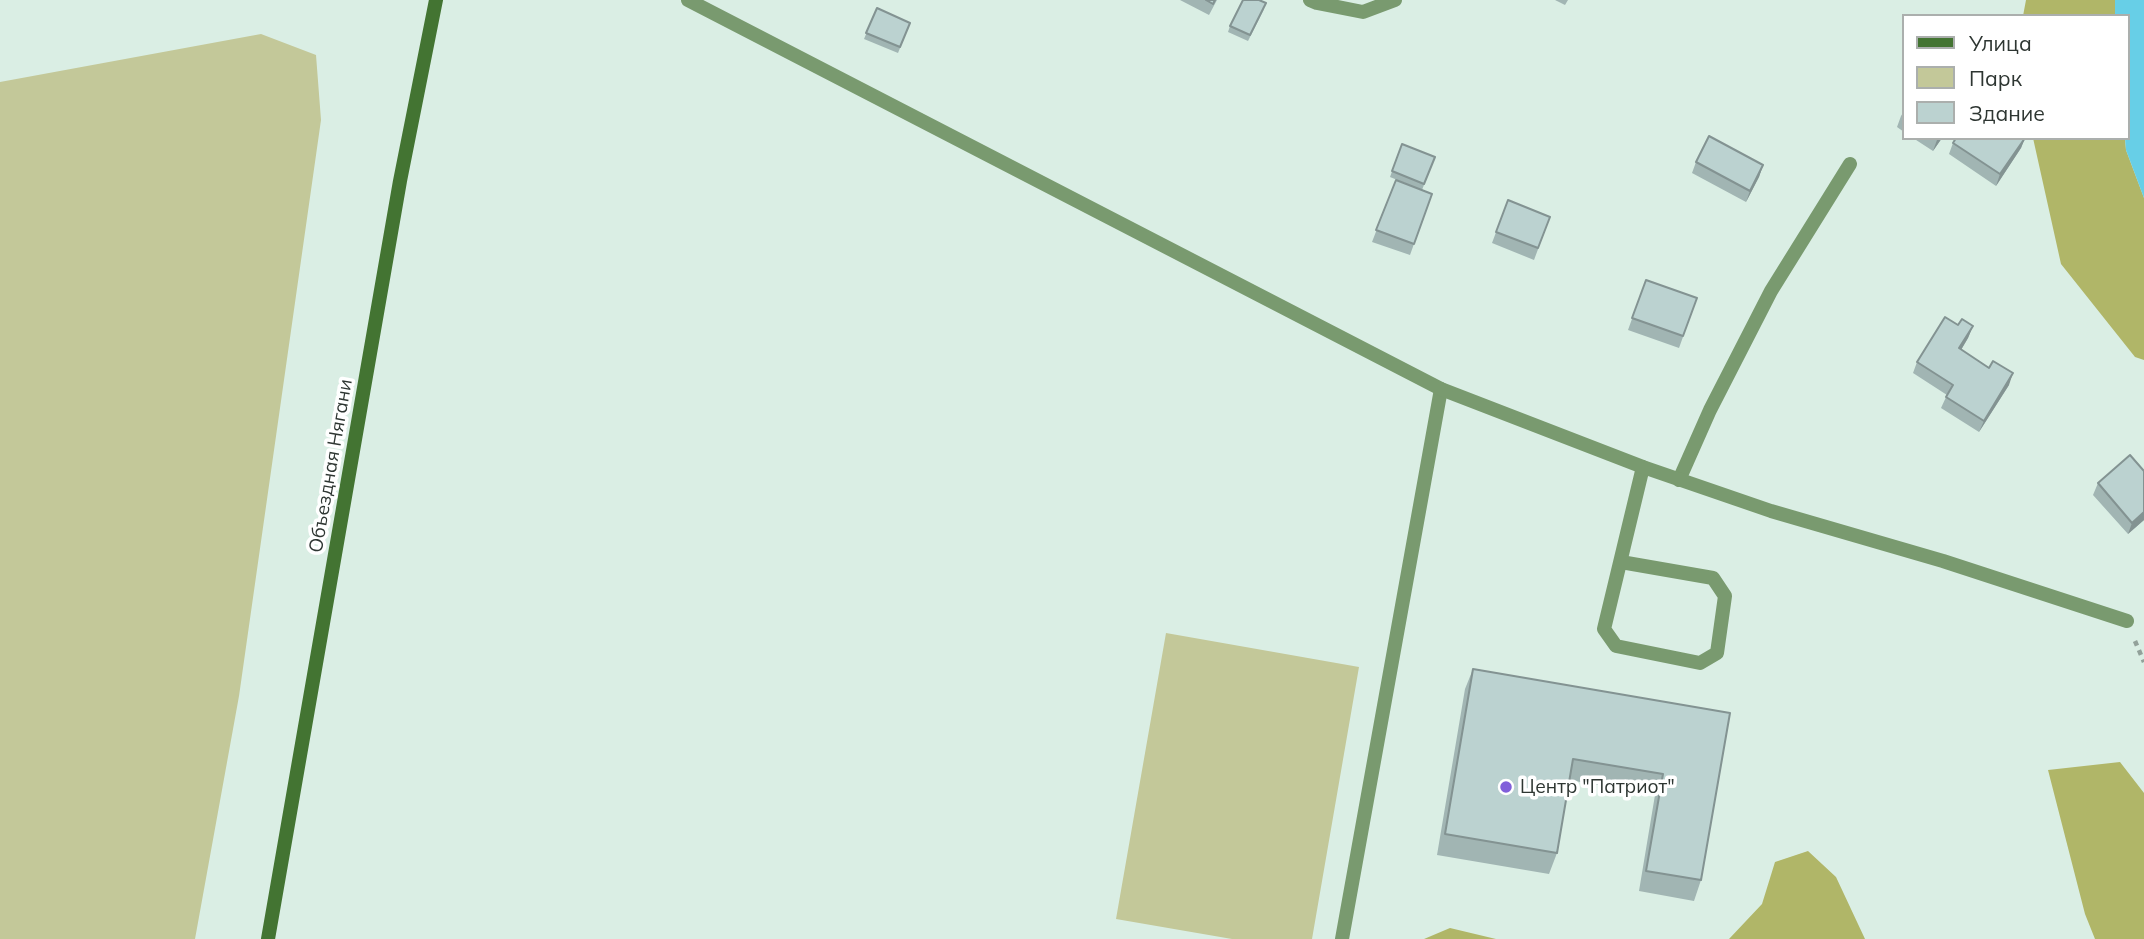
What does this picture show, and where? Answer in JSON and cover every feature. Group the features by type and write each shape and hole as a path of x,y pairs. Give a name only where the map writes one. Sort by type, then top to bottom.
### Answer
{"main road":[{"name":"Объездная Нягани","path":"268,939 400,181 436,0"}],"street":[{"path":"688,0 1441,389 1643,467 1771,512 1943,561 2127,621"},
{"path":"1310,0 1363,12 1395,0"},
{"path":"1679,480 1736,357 1771,292 1850,164"},
{"path":"1342,939 1441,389"},
{"path":"1621,562 1713,578 1726,596 1717,653 1700,663 1616,646 1604,629 1643,467"}],"green space":[{"path":"2026,0 2115,0 2115,14 2023,14"},
{"path":"261,34 316,55 321,120 239,696 195,939 0,939 0,82"},
{"path":"2033,140 2125,140 2126,150 2144,198 2144,360 2135,357 2061,264"},
{"path":"1166,633 1359,667 1312,939 1232,939 1116,919"},
{"path":"2120,762 2144,793 2144,939 2095,939 2085,914 2048,770"},
{"path":"1808,851 1836,877 1865,939 1729,939 1762,904 1775,862"},
{"path":"1450,928 1496,939 1424,939"}],"water":[{"path":"2115,0 2144,0 2144,198 2126,150 2125,140 2130,140 2130,14 2115,14"}],"building":[{"path":"1243,0 1266,3 1250,35 1230,26"},
{"path":"877,8 910,23 900,47 866,33"},
{"path":"1709,136 1763,165 1750,191 1696,162"},
{"path":"1955,140 2024,140 2000,174 1953,143"},
{"path":"1402,144 1435,157 1424,184 1392,171"},
{"path":"1396,180 1432,194 1414,244 1376,230"},
{"path":"1508,200 1550,217 1538,248 1496,232"},
{"path":"1646,280 1697,298 1683,336 1632,318"},
{"path":"1945,317 1958,325 1962,319 1973,326 1959,348 1989,368 1993,361 2013,373 1984,421 1946,397 1953,385 1917,362"},
{"path":"2130,455 2144,471 2144,512 2132,523 2098,483"},
{"name":"Центр \"Патриот\"","path":"1473,669 1730,713 1701,880 1646,871 1663,774 1573,759 1557,853 1445,834"}],"place":[{"name":"Центр \"Патриот\"","path":"1506,787"}]}
